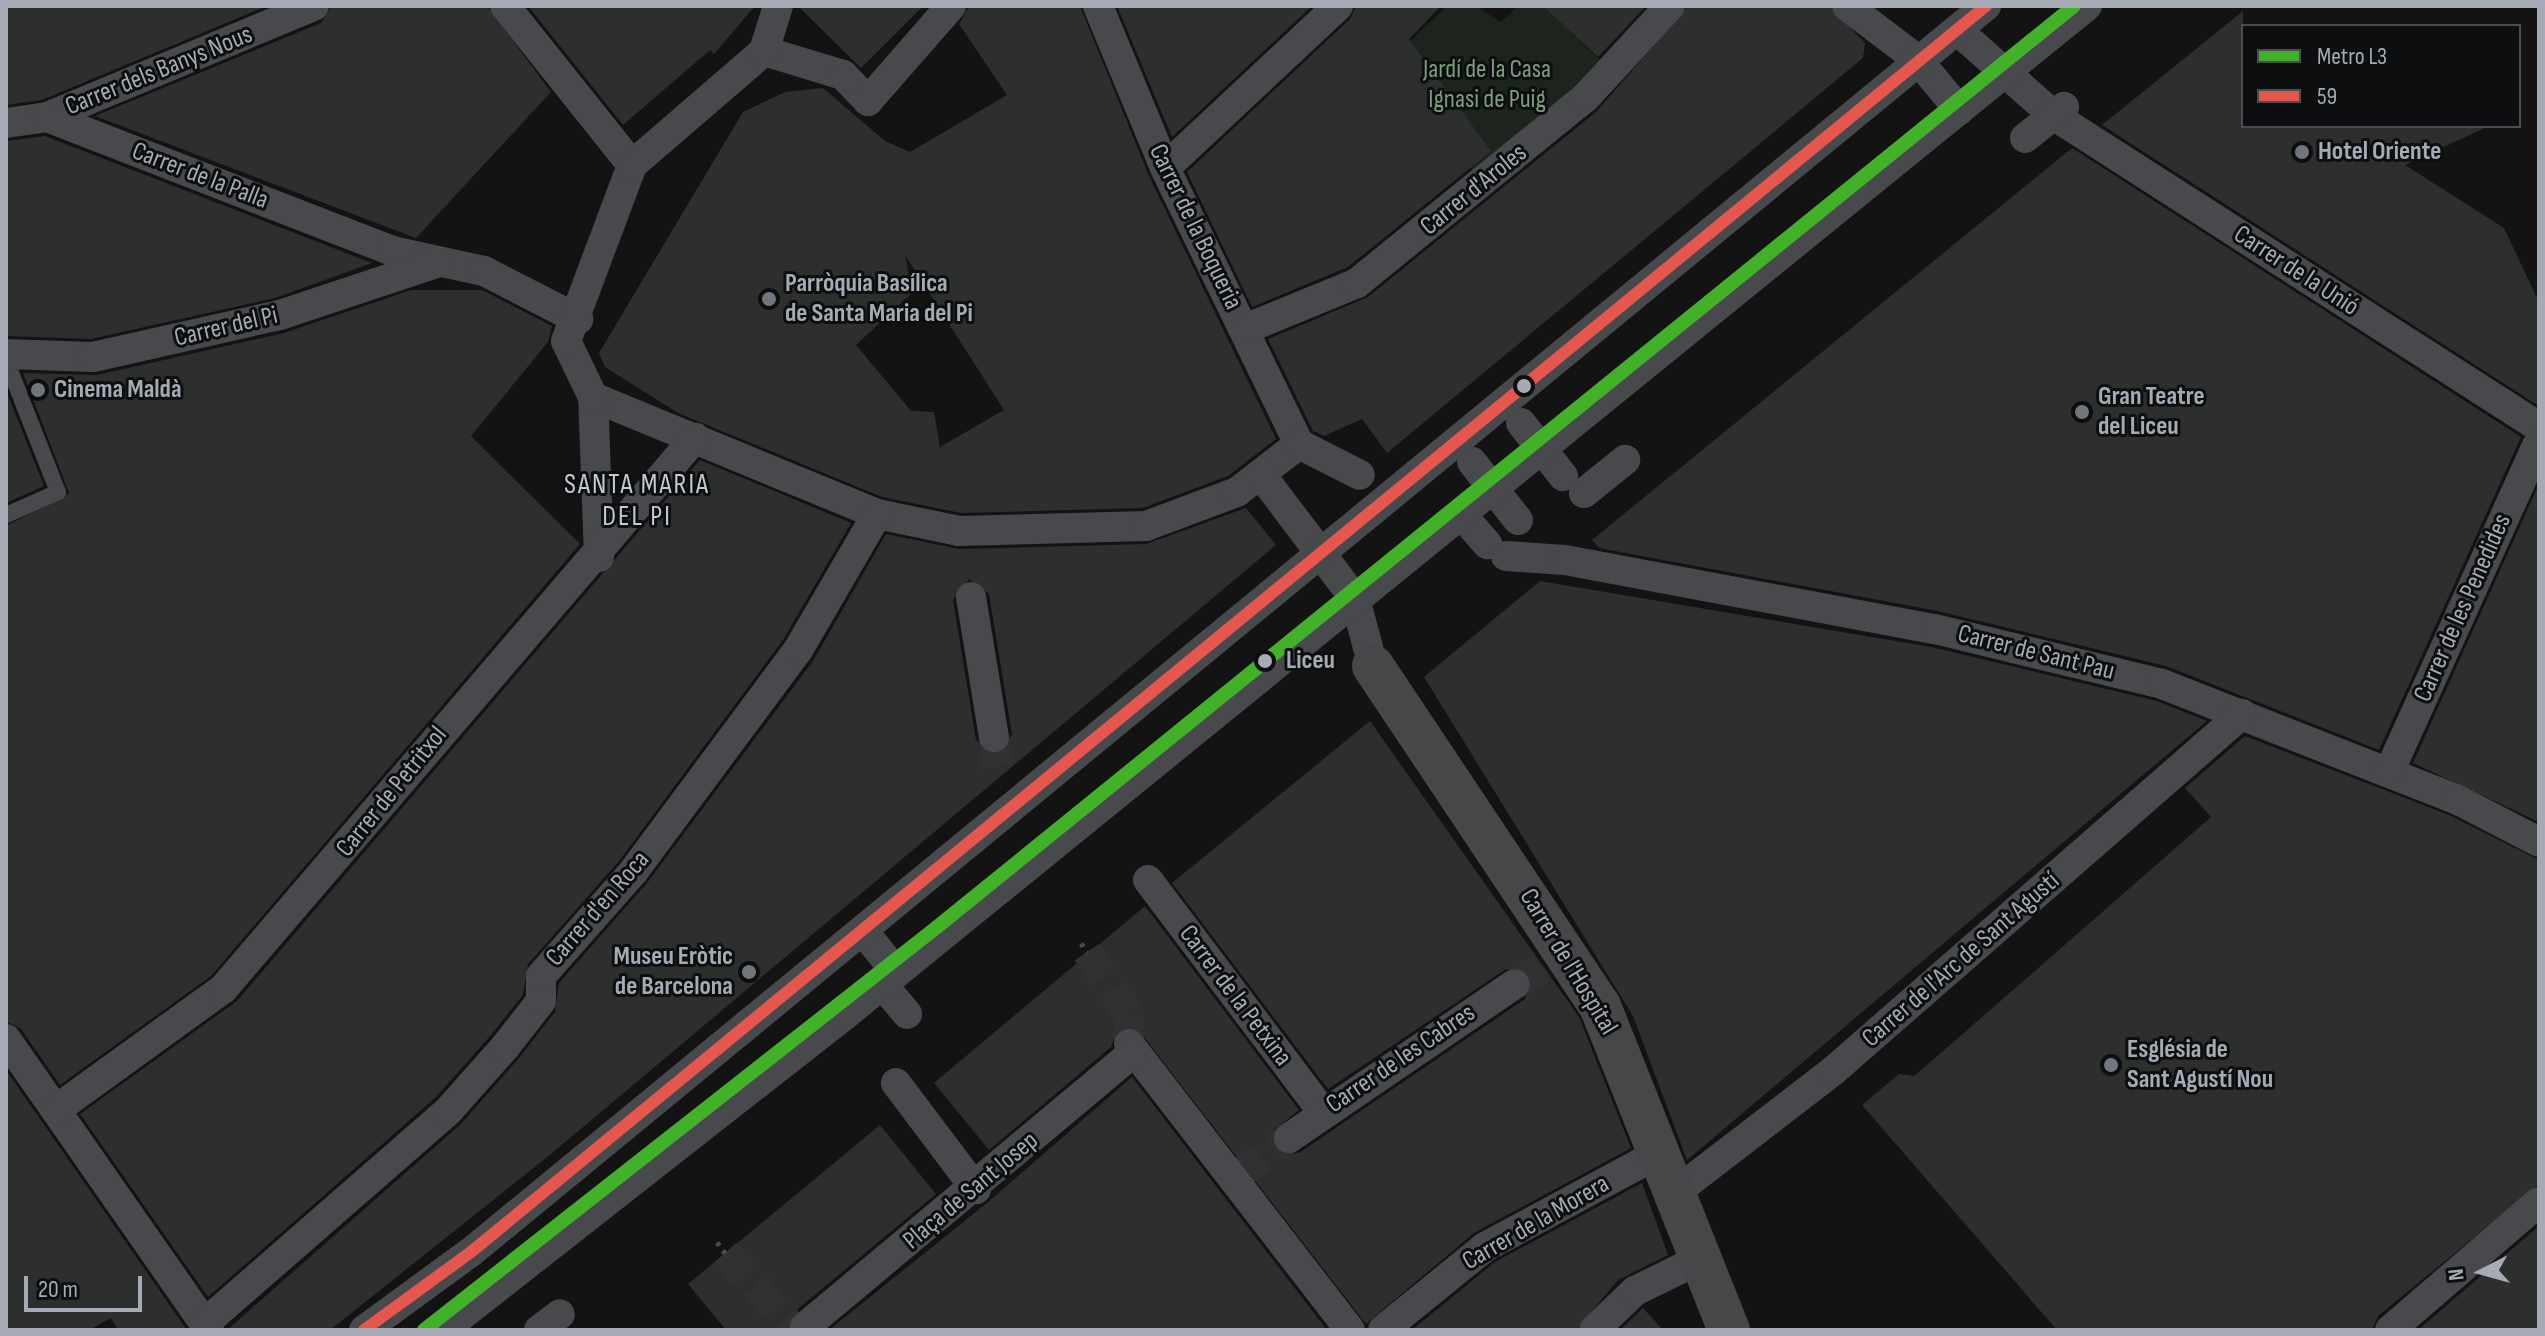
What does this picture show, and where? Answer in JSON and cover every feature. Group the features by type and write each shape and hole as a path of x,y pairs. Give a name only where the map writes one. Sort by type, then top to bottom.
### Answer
{"street":[{"path":"505,6 632,165"},
{"path":"599,557 593,397 572,330 632,165 764,51 778,6"},
{"name":"Carrer de la Boqueria","path":"1098,6 1165,168 1299,444"},
{"path":"1165,168 1338,6"},
{"name":"Carrer d'Aroles","path":"1245,329 1357,283 1585,98 1670,6"},
{"path":"1847,6 1918,60 1959,110"},
{"path":"364,1330 471,1252 1312,543 1986,6"},
{"path":"443,1330 889,978 2087,6"},
{"path":"764,51 843,75 868,101 949,7"},
{"name":"Carrer dels Banys Nous","path":"47,117 306,8"},
{"name":"Carrer de la Unió","path":"1957,30 2005,73 2058,111 2538,436"},
{"path":"2025,138 2058,111"},
{"name":"Carrer de la Palla","path":"6,123 47,117 392,251 484,271 572,330"},
{"name":"Carrer del Pi","path":"6,357 93,357 280,315 440,261"},
{"path":"593,397 877,514 959,531 1146,526 1250,484 1299,444 1360,475"},
{"path":"1521,423 1574,485 1625,460"},
{"name":"Carrer de les Penedides","path":"2389,772 2538,436"},
{"name":"Carrer de Petritxol","path":"57,1109 223,989 456,712 599,557 695,438"},
{"path":"1472,462 1518,520"},
{"path":"1250,484 1312,543 1355,599 1368,655"},
{"name":"Carrer d'en Roca","path":"207,1327 438,1121 505,1047 541,1001 541,976 633,872 798,650 877,514"},
{"name":"Carrer de Sant Pau","path":"1461,514 1497,550 1935,629 2162,684 2389,772 2539,842"},
{"path":"971,597 994,737"},
{"name":"Carrer de l'Hospital","path":"1368,655 1556,958 1618,1027 1696,1261 1729,1330"},
{"name":"Carrer de l'Arc de Sant Agustí","path":"1672,1195 1833,1071 2242,714"},
{"name":"Carrer de la Petxina","path":"1148,880 1323,1112"},
{"path":"868,937 907,1014"},
{"name":"Carrer de les Cabres","path":"1289,1138 1515,984"},
{"path":"6,1039 207,1327"},
{"name":"Plaça de Sant Josep","path":"805,1327 976,1189 1132,1048 1235,1177 1350,1330"},
{"path":"896,1083 976,1189"},
{"name":"Carrer de la Morera","path":"1383,1330 1485,1247 1658,1154"},
{"path":"2390,1330 2539,1202"},
{"path":"1594,1330 1635,1291 1696,1261"}],"lane":[{"path":"6,357 58,492 6,515"}],"path":[{"path":"1081,943 1087,952"},
{"path":"717,1242 725,1253"}],"green space":[{"name":"Jardí de la Casa Ignasi de Puig","path":"1447,6 1476,6 1501,22 1518,6 1544,6 1603,63 1480,179 1432,119 1376,74"}],"building":[{"path":"6,6 267,6 42,100 6,105"},
{"path":"332,6 487,6 551,92 416,238 95,116 321,23"},
{"path":"528,6 755,6 714,54 710,50 623,125"},
{"path":"798,6 923,6 861,68"},
{"path":"969,6 1080,6 1149,176 1276,439 1228,476 1143,508 961,513 882,497 678,413 605,367 599,353 743,112 785,92 823,88 885,141 910,152 1007,95 959,24","holes":["905,255 1004,410 940,447 934,412 911,411 856,345 912,293"]},
{"path":"1117,6 1312,6 1172,137"},
{"path":"1356,6 1441,6 1409,39 1491,151 1348,267 1252,307 1187,172 1350,19"},
{"path":"1543,6 1646,6 1598,57"},
{"path":"1688,6 1829,6 1865,43 1863,58 1387,453 1362,419 1324,436 1313,431 1268,339 1368,297 1596,112"},
{"path":"2243,11 2241,128 2485,128 2405,165 2504,228 2539,302 2539,406 2102,125"},
{"path":"45,136 372,263 275,298 91,339 6,336 6,141"},
{"path":"2072,148 2521,437 2379,750 2166,666 1938,611 1599,548 1592,540"},
{"path":"411,290 482,290 552,326 548,342 471,436 580,544 211,976 60,1085 21,1029 6,1021 6,526 69,493 23,373 97,375 284,333"},
{"path":"6,390 44,486 6,503"},
{"path":"700,460 851,523 783,640 619,861 528,964 523,995 491,1035 436,1097 208,1297 80,1114 237,1001"},
{"path":"2539,484 2539,822 2413,763"},
{"path":"1246,508 1276,545 551,1154 330,1330 227,1330 461,1124 519,1058 555,1012 559,983 647,883 813,661 886,534 959,549 1146,544","holes":["969,579 989,594 1012,734 998,755 976,740 953,600"]},
{"path":"1540,581 1931,647 2157,701 2207,721 1687,1160 1633,1016 1424,677"},
{"path":"1370,721 1579,1017 1631,1148 1474,1233 1366,1324 1137,1028 1117,1030 1111,1047 989,1150 934,1083 1145,906 1299,1110 1273,1131 1282,1154 1299,1153 1525,999 1530,975 1506,969 1328,1089 1172,883"},
{"path":"2245,736 2449,815 2539,860 2539,1184 2378,1316 2372,1330 2057,1330 1862,1105 1899,1074 1914,1076 2211,817 2185,788"},
{"path":"6,1070 187,1330 118,1330 111,1318 89,1330 6,1330"},
{"path":"1132,1077 1327,1330 829,1330 987,1203"},
{"path":"880,1125 936,1194 793,1313 787,1330 726,1330 688,1284"},
{"path":"1642,1183 1668,1255 1618,1280 1576,1330 1412,1330 1495,1262"},
{"path":"2539,1226 2539,1330 2418,1330"},
{"path":"1643,1308 1663,1330 1620,1330"}],"tunnel":[{"path":"994,737 999,777"},
{"path":"1087,952 1129,1015 1129,1044"},
{"path":"1515,984 1546,966"},
{"path":"1238,1175 1289,1138"},
{"path":"725,1253 795,1330"}],"metro line":[{"name":"L3","path":"424,1330 937,927 2074,6"}],"transit line":[{"name":"59","path":"364,1330 471,1252 1986,6"}],"place":[{"name":"Hotel Oriente","path":"2302,152"},
{"name":"Parròquia Basílica de Santa Maria del Pi","path":"769,299"},
{"name":"Cinema Maldà","path":"38,390"},
{"name":"Gran Teatre del Liceu","path":"2082,412"},
{"name":"Liceu","path":"1265,661"},
{"name":"Museu Eròtic de Barcelona","path":"749,972"},
{"name":"Església de Sant Agustí Nou","path":"2111,1065"}],"district":[{"name":"SANTA MARIA DEL PI","path":"637,501"}]}
